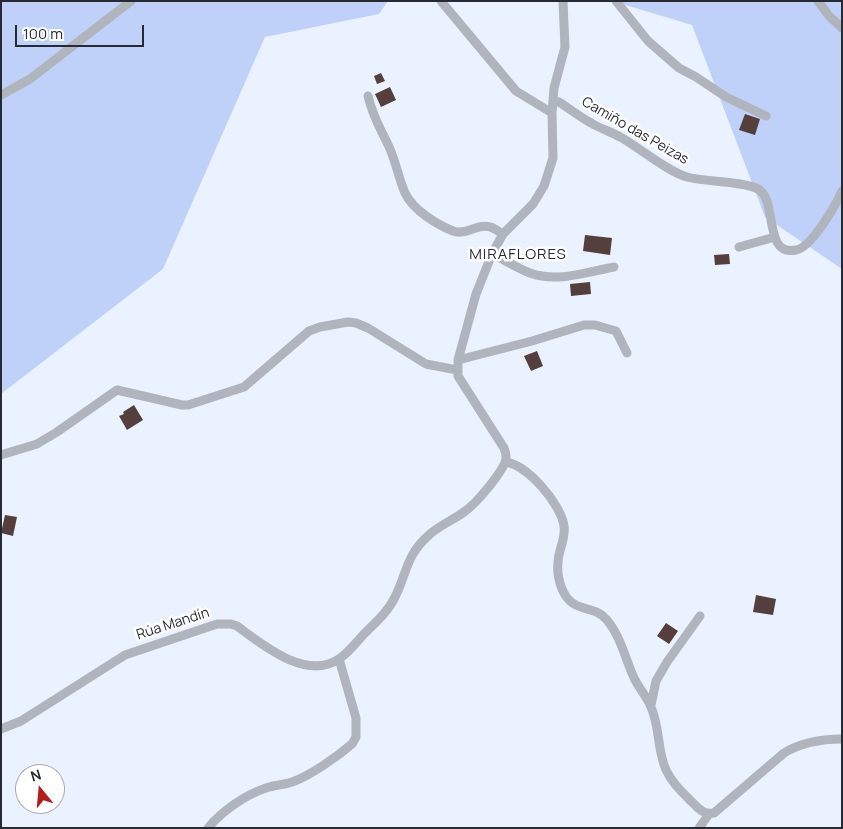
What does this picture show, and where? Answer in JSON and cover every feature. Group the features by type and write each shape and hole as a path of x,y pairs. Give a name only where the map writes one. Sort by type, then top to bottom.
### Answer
{"street":[{"path":"1,95 30,79 130,1"},
{"path":"441,1 516,91 552,113"},
{"path":"208,828 239,802 266,788 292,782 302,777 352,744 356,736 356,718 339,659 384,614 394,599 407,562 423,540 473,505 505,462 506,454 504,448 461,382 457,370 458,360 476,294 492,254 503,234 534,204 544,186 553,158 553,101 565,47 563,1"},
{"path":"616,1 648,41 679,68 726,97 766,116"},
{"path":"818,1 828,16 842,28"},
{"path":"368,96 375,121 393,156 406,194 413,203 427,216 454,231 462,232 482,226 491,227 503,234"},
{"name":"Camiño das Peizas","path":"553,101 559,102 590,123 621,137 686,177 759,189 766,198 775,237"},
{"path":"739,247 775,237 777,243 786,250 796,251 802,248 822,226 842,191"},
{"path":"492,254 531,273 545,276 563,277 614,267"},
{"path":"1,455 37,444 57,432 112,391 117,390 182,405 237,390 250,383 302,336 320,327 348,322 356,323 368,328 426,364 457,370"},
{"path":"458,360 584,325 595,325 616,331 627,353"},
{"path":"505,462 513,462 529,474 560,513 564,526 558,563 562,590 574,606 597,613 607,620 621,643 635,679 651,705 658,730 662,757 668,774 679,789 699,809 709,814"},
{"path":"651,705 656,681 667,662 700,616"},
{"name":"Rúa Mandín","path":"1,729 21,721 52,703 126,655 217,624 237,626 282,657 298,663 308,665 326,664 339,659"},
{"path":"699,828 709,814 714,813 784,753 796,746 811,741 842,739"}],"shaded area":[{"path":"1,1 388,1 379,14 265,37 163,269 1,394"},
{"path":"612,1 842,1 842,269 765,217 692,25"}],"building":[{"path":"381,73 385,81 377,84 374,76"},
{"path":"390,87 396,100 381,107 375,94"},
{"path":"745,114 760,119 755,135 739,130"},
{"path":"585,235 612,238 610,255 583,251"},
{"path":"729,254 730,264 715,265 714,255"},
{"path":"590,282 591,294 571,296 570,284"},
{"path":"537,351 543,366 531,371 524,356"},
{"path":"134,405 143,420 127,430 119,416"},
{"path":"5,515 17,517 13,536 1,533"},
{"path":"756,595 776,599 773,615 753,612"},
{"path":"666,623 678,631 669,644 657,636"}],"district":[{"name":"MIRAFLORES","path":"518,255"}]}
